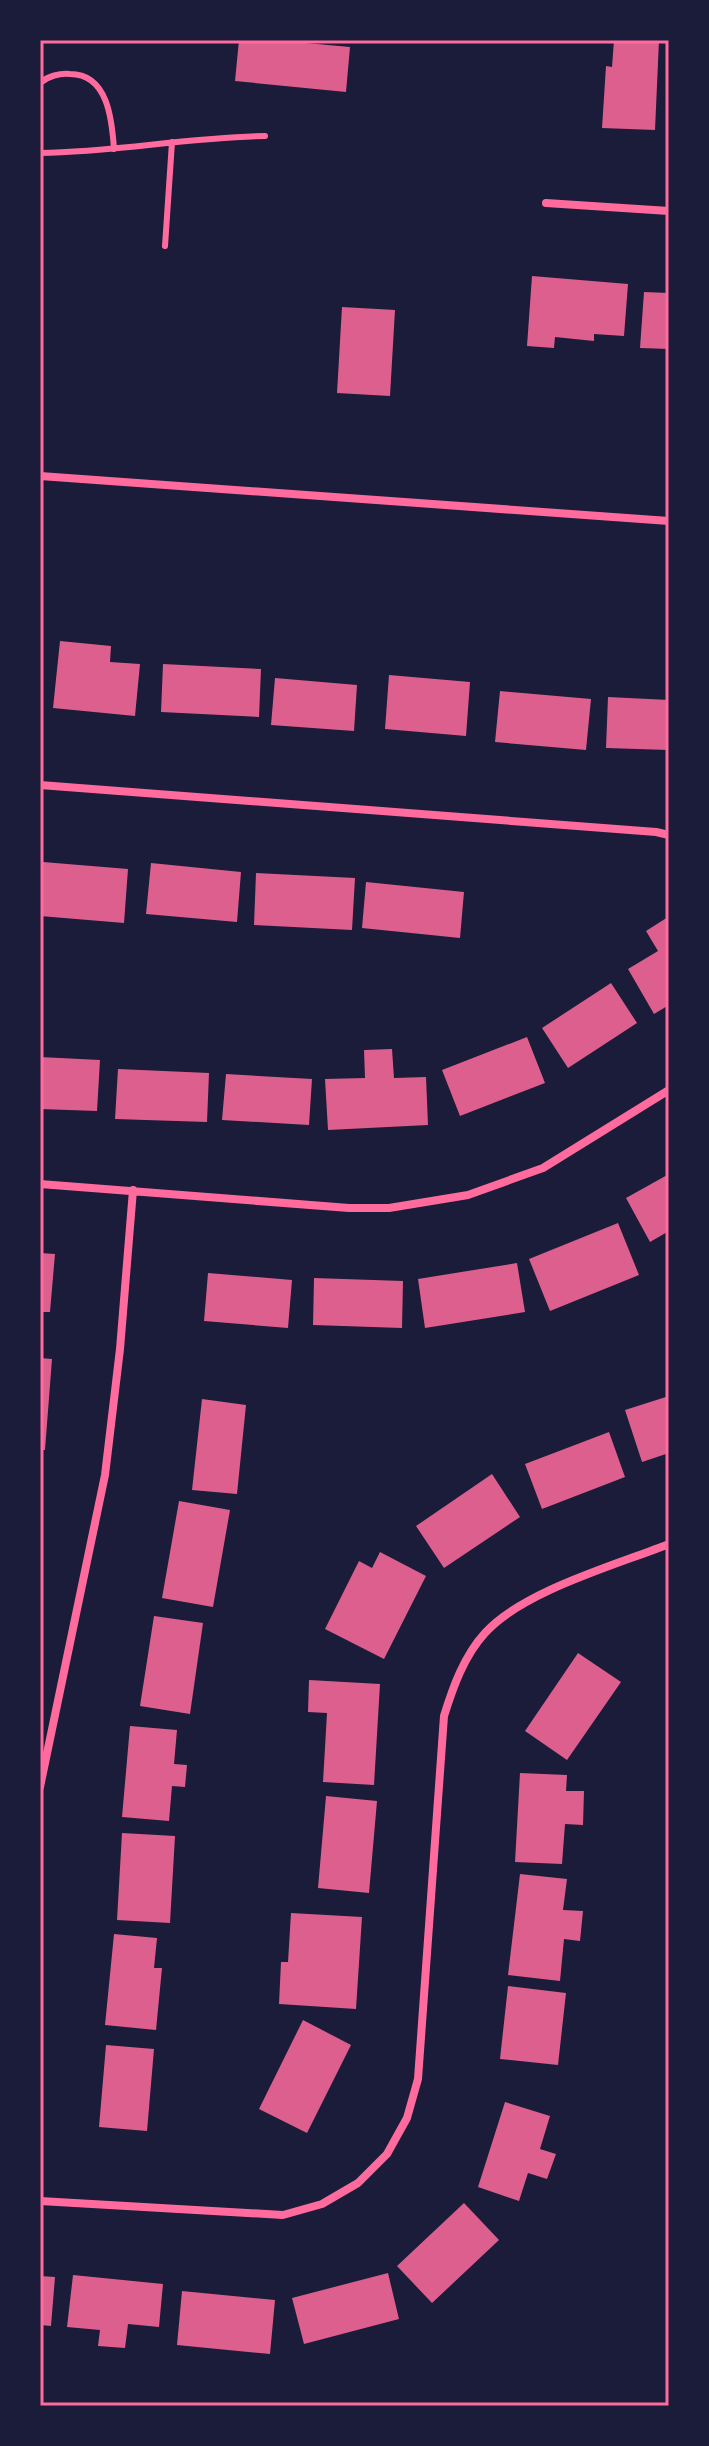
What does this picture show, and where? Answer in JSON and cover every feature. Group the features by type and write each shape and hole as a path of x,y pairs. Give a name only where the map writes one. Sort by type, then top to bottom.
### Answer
{"street":[{"path":"546,203 669,211"},
{"path":"40,476 669,521"},
{"path":"40,785 669,835"},
{"path":"40,1184 349,1208 389,1208 468,1195 543,1168 669,1090"},
{"path":"40,1787 105,1475 120,1349 133,1190"},
{"path":"40,2201 283,2215 322,2204 358,2183 387,2154 407,2118 418,2079 444,1716 456,1677 486,1632 528,1599 669,1544"}],"lane":[{"path":"40,83 64,74 80,74 93,81 104,95 112,119 114,149"},
{"path":"40,153 80,153 213,136 265,136"},
{"path":"165,246 172,142"}],"building":[{"path":"239,40 350,47 346,92 235,81"},
{"path":"614,40 659,40 655,130 602,128 606,66 612,67"},
{"path":"532,276 628,284 624,336 594,334 594,341 555,337 554,348 527,346"},
{"path":"644,292 669,293 669,349 640,348"},
{"path":"342,307 395,310 390,396 337,393"},
{"path":"60,641 111,646 110,662 140,664 135,716 53,708"},
{"path":"163,664 261,669 259,717 161,712"},
{"path":"389,675 470,682 466,736 385,729"},
{"path":"275,678 357,685 354,731 271,725"},
{"path":"500,691 591,699 586,750 495,742"},
{"path":"608,697 669,700 669,750 606,748"},
{"path":"43,862 128,869 124,923 40,916"},
{"path":"151,863 241,872 237,922 146,914"},
{"path":"256,873 355,878 352,930 254,925"},
{"path":"366,882 464,892 460,938 362,928"},
{"path":"668,917 669,1005 654,1014 628,969 658,951 646,931"},
{"path":"611,983 637,1023 568,1068 542,1028"},
{"path":"527,1037 545,1083 460,1116 442,1070"},
{"path":"392,1049 394,1078 426,1077 428,1125 328,1130 325,1079 365,1078 364,1050"},
{"path":"40,1057 100,1060 97,1111 40,1109"},
{"path":"118,1069 209,1073 207,1122 115,1119"},
{"path":"226,1074 312,1079 309,1125 222,1120"},
{"path":"669,1174 669,1231 650,1242 626,1198"},
{"path":"618,1223 639,1275 550,1311 529,1259"},
{"path":"40,1253 55,1254 50,1312 40,1312"},
{"path":"517,1263 525,1312 425,1328 418,1279"},
{"path":"208,1273 292,1280 288,1328 204,1321"},
{"path":"314,1278 403,1281 402,1328 313,1325"},
{"path":"40,1358 52,1359 45,1450 40,1450"},
{"path":"669,1396 669,1453 642,1462 625,1410"},
{"path":"202,1399 246,1405 237,1494 192,1490"},
{"path":"609,1432 625,1477 542,1509 525,1464"},
{"path":"492,1474 520,1517 444,1568 416,1526"},
{"path":"179,1501 230,1510 213,1607 162,1598"},
{"path":"380,1552 426,1576 384,1659 325,1629 359,1561 372,1568"},
{"path":"154,1616 203,1623 190,1714 140,1706"},
{"path":"578,1653 621,1682 567,1760 525,1731"},
{"path":"309,1680 380,1684 374,1785 323,1782 327,1713 308,1712"},
{"path":"130,1726 177,1730 174,1764 187,1765 185,1787 172,1786 169,1821 122,1817"},
{"path":"520,1773 567,1775 566,1791 584,1791 583,1825 565,1824 562,1864 515,1862"},
{"path":"326,1796 377,1801 369,1893 318,1888"},
{"path":"122,1833 175,1836 170,1923 117,1920"},
{"path":"520,1874 567,1879 563,1910 583,1911 580,1941 564,1939 560,1981 508,1975"},
{"path":"291,1913 362,1917 356,2009 279,2004 281,1962 288,1962"},
{"path":"114,1934 157,1938 154,1968 162,1968 156,2030 105,2025"},
{"path":"508,1986 566,1993 558,2065 500,2059"},
{"path":"303,2020 351,2045 307,2133 259,2109"},
{"path":"106,2045 154,2049 147,2131 99,2127"},
{"path":"505,2102 550,2116 540,2149 556,2154 547,2179 528,2173 519,2201 478,2187"},
{"path":"464,2203 499,2240 432,2303 397,2266"},
{"path":"388,2273 399,2319 304,2344 292,2298"},
{"path":"73,2275 163,2284 159,2327 128,2324 125,2348 98,2346 100,2330 67,2327"},
{"path":"40,2276 55,2277 51,2326 40,2325"},
{"path":"182,2291 275,2300 270,2354 177,2345"}]}
